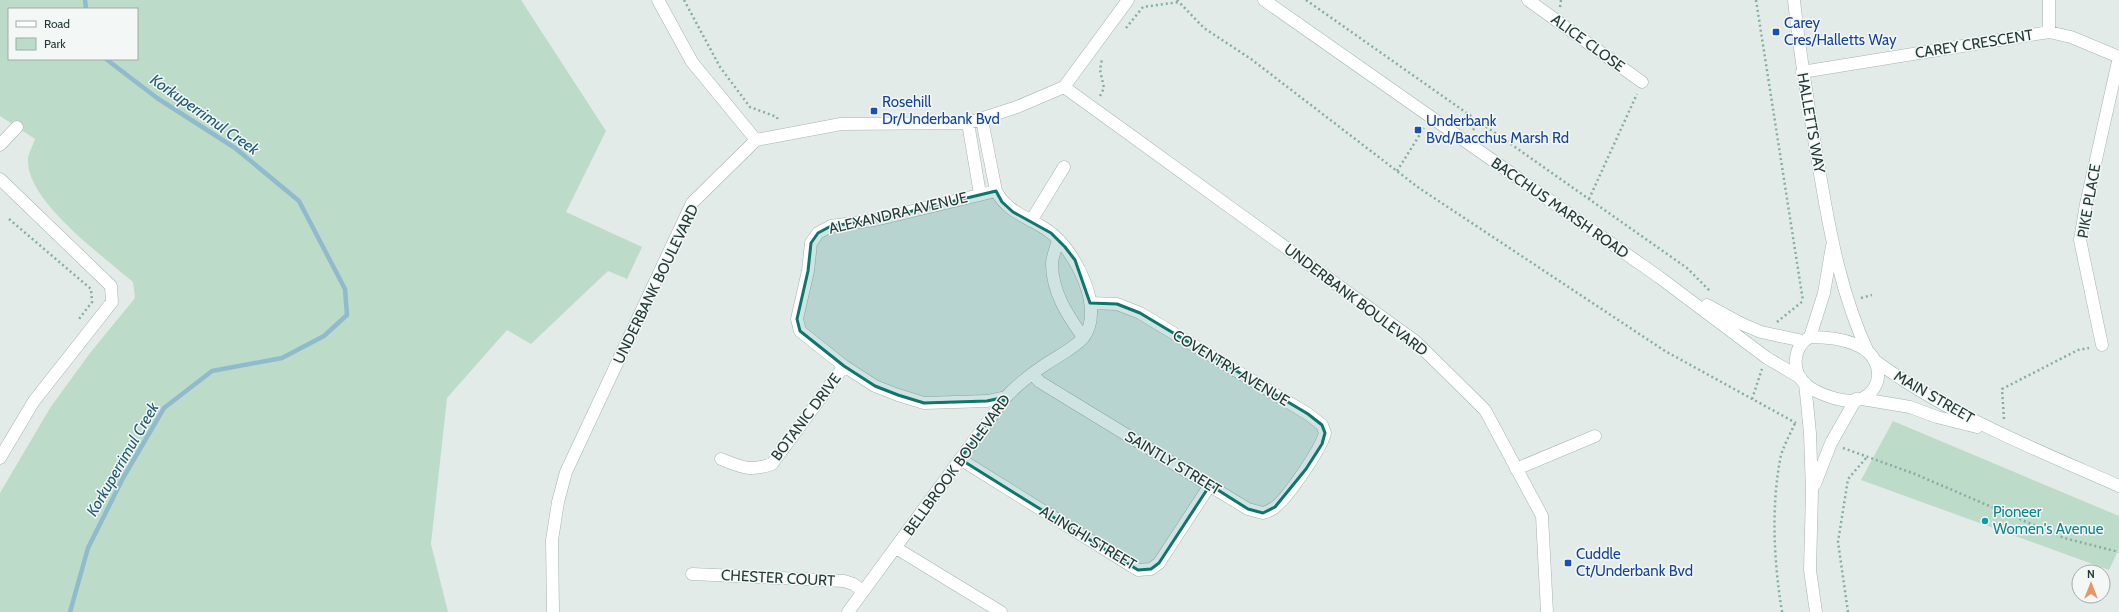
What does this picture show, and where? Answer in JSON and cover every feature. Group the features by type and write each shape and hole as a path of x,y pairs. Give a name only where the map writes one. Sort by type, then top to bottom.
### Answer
{"street":[{"path":"658,0 692,62 756,140 841,124 968,123 982,120 1017,108 1064,87 1128,0"},
{"name":"BACCHUS MARSH ROAD","path":"1264,0 1659,277 1767,358 1803,381"},
{"name":"HALLETTS WAY","path":"1794,0 1802,72 1832,244 1856,329 1871,356"},
{"path":"2049,0 2049,32"},
{"name":"ALICE CLOSE","path":"1533,1 1642,82"},
{"name":"CAREY CRESCENT","path":"1802,72 2049,32 2071,37 2119,57"},
{"name":"PIKE PLACE","path":"2102,345 2080,240 2086,204 2119,57"},
{"name":"UNDERBANK BOULEVARD","path":"1064,87 1416,341 1485,410 1542,516 1547,612"},
{"name":"BELLBROOK BOULEVARD","path":"848,612 1006,397 1022,380 1070,348 1083,337 1092,320 1089,294 1075,260 1051,233 1013,212 1002,202 996,191 982,120"},
{"path":"968,123 980,194"},
{"path":"0,145 17,127"},
{"name":"UNDERBANK BOULEVARD","path":"553,612 552,540 558,502 566,472 692,203 756,140"},
{"path":"1031,221 1064,167"},
{"path":"0,179 112,286 112,302 34,401 0,458"},
{"name":"ALEXANDRA AVENUE","path":"996,191 876,220 831,226 818,233 810,243 808,270 797,319 800,331 844,366 876,386 924,403 987,401 1006,397"},
{"path":"1058,240 1052,263 1054,276 1064,311 1083,337"},
{"name":"HALLETTS WAY","path":"1806,339 1824,293 1832,244"},
{"name":"BACCHUS MARSH ROAD","path":"1659,277 1742,324 1761,332 1806,339"},
{"name":"COVENTRY AVENUE","path":"1090,303 1117,304 1140,313 1308,414 1322,425 1326,433 1322,444 1306,469"},
{"path":"1803,381 1824,395 1837,399 1859,399 1872,392 1878,382 1878,373 1871,356 1856,344 1842,339 1806,339 1797,348 1796,367 1803,381 1810,431 1812,491 1810,570 1816,612"},
{"name":"MAIN STREET","path":"1871,356 1904,382 2119,486"},
{"name":"BOTANIC DRIVE","path":"721,459 743,468 760,468 772,464 844,366"},
{"name":"SAINTLY STREET","path":"1032,374 1040,382 1210,485 1248,510 1263,513 1275,507 1306,469"},
{"path":"1812,491 1831,443 1859,399"},
{"name":"MAIN STREET","path":"1859,399 1910,407 1937,417 2000,428"},
{"path":"1516,469 1595,436"},
{"name":"ALINGHI STREET","path":"960,459 1138,570 1151,569 1159,563 1210,485"},
{"path":"896,548 1001,612"},
{"name":"CHESTER COURT","path":"692,574 844,581 853,584 862,591"}],"path":[{"path":"684,0 720,67 750,107 776,117 783,134"},
{"path":"1306,0 1687,268 1712,293"},
{"path":"1756,0 1803,301"},
{"path":"1125,30 1143,7 1178,1 1204,28 1251,59 1397,171 1665,351 1810,431"},
{"path":"1093,108 1104,88 1100,70 1102,59 1106,54"},
{"path":"1589,199 1642,82"},
{"path":"1397,171 1430,117"},
{"path":"9,219 91,289 92,302 78,321"},
{"path":"2000,428 2002,389 2078,350 2102,345"},
{"path":"1782,612 1775,572 1774,535 1780,458 1795,423"},
{"path":"1831,443 1866,458 1915,474 2064,538 2119,552"},
{"path":"1848,612 1838,542 1848,479 1866,458"}],"highlighted area":[{"path":"996,191 1002,202 1013,212 1051,233 1065,247 1075,260 1090,303 1117,304 1140,313 1308,414 1322,425 1325,433 1322,444 1306,469 1275,507 1263,513 1248,509 1210,485 1159,563 1151,569 1138,570 960,459 1006,397 987,401 924,403 898,395 875,386 844,366 800,331 797,319 808,271 811,243 818,233 831,226 875,220"}],"green space":[{"path":"0,0 521,0 606,131 566,212 642,247 627,279 608,271 531,344 507,330 447,398 431,544 448,612 0,612 0,493 50,408 90,353 135,298 133,282 70,228 41,195 32,178 28,162 29,153 35,139 0,116"},
{"path":"1893,421 2119,516 2119,549 2111,566 2111,564 2092,564 1861,480"}],"waterway":[{"name":"Korkuperrimul Creek","path":"85,0 86,8"},
{"name":"Korkuperrimul Creek","path":"70,612 88,548 123,478 164,408 212,371 282,358 324,336 347,315 345,289 299,201 235,148 157,98 107,60"}],"place":[{"name":"Carey Cres/Halletts Way","path":"1776,32"},
{"name":"Rosehill Dr/Underbank Bvd","path":"874,111"},
{"name":"Underbank Bvd/Bacchus Marsh Rd","path":"1418,130"},
{"name":"Pioneer Women's Avenue","path":"1985,521"},
{"name":"Cuddle Ct/Underbank Bvd","path":"1568,563"}]}
